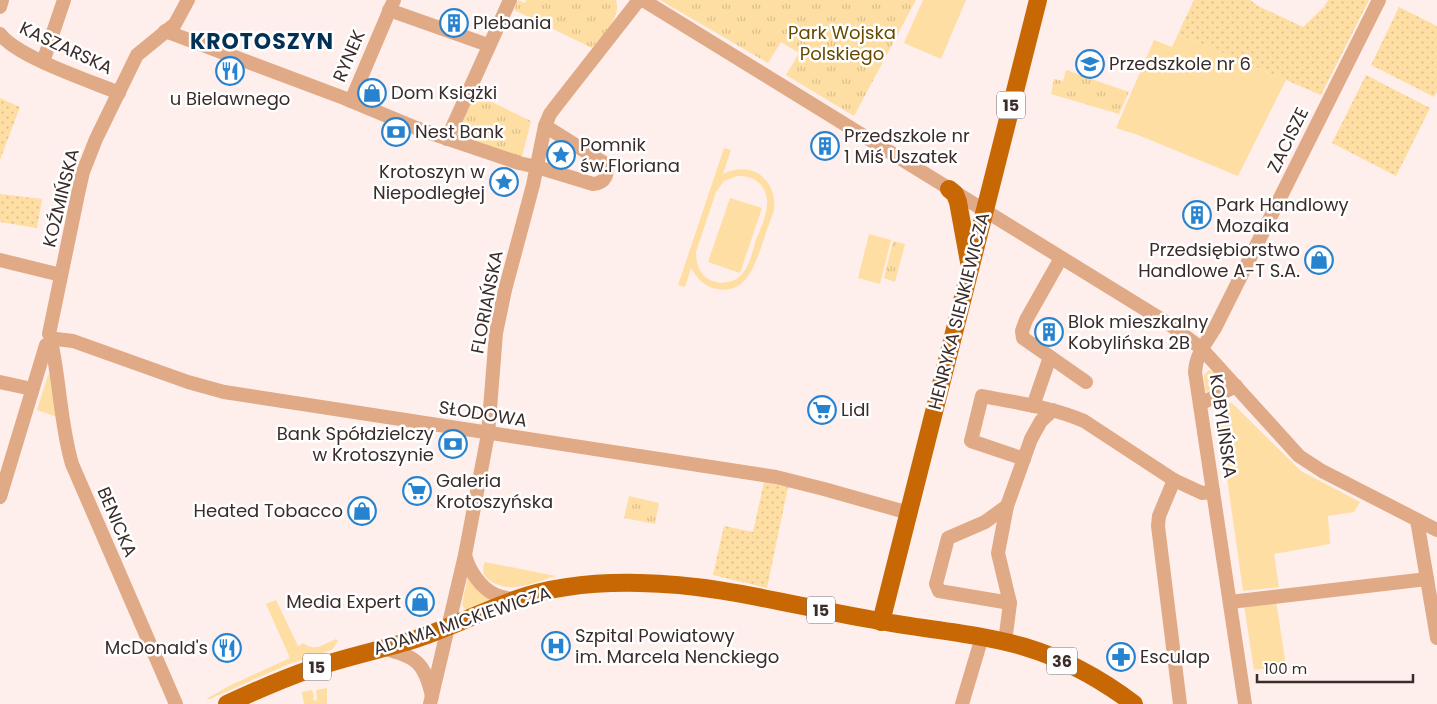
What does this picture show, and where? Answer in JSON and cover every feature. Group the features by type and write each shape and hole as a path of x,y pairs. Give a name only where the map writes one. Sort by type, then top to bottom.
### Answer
{"main road":[{"name":"HENRYKA SIENKIEWICZA","path":"880,622 1038,0"},
{"path":"949,189 955,194 958,202 970,270"},
{"name":"ADAMA MICKIEWICZA","path":"228,704 275,682 449,628 514,600 545,592 594,584 643,582 715,588 880,622 1005,642 1046,654 1089,674 1134,704"}],"street":[{"path":"0,7 2,0"},
{"path":"43,62 64,0"},
{"path":"165,31 177,22 188,0"},
{"path":"447,139 510,0"},
{"path":"641,0 1169,324 1201,348 1299,456 1322,471 1437,530"},
{"name":"FLORIAŃSKA","path":"431,700 449,628 488,434 496,333 505,290 536,171 545,126 556,106 641,0"},
{"name":"ZACISZE","path":"1201,348 1215,328 1379,0"},
{"path":"391,5 488,45"},
{"name":"RYNEK","path":"165,31 351,101 391,5"},
{"name":"KOŹMIŃSKA","path":"0,498 32,389 51,341 62,271 83,172 96,139 137,55 165,31"},
{"name":"KASZARSKA","path":"0,34 6,42 43,62 119,93"},
{"path":"351,101 416,128 536,171 593,184 604,180 606,175 604,163 545,126"},
{"path":"1061,258 1026,320 1022,331 1023,338 1086,382"},
{"path":"0,260 62,271"},
{"name":"SŁODOWA","path":"51,341 73,341 188,382 224,392 776,478 909,513"},
{"name":"BENICKA","path":"51,341 68,451 72,464 176,704"},
{"name":"KOBYLIŃSKA","path":"1201,348 1196,361 1195,372 1245,704"},
{"path":"1032,406 1050,357"},
{"path":"0,382 32,389"},
{"path":"1200,404 1236,386"},
{"path":"1024,459 971,441 982,396 1053,410 1084,421 1174,480 1202,492 1213,492"},
{"path":"1005,642 1010,603 998,553 1007,506 1031,439 1041,421 1053,410"},
{"path":"1174,480 1159,516 1158,526 1180,704"},
{"path":"1007,506 985,522 948,538 936,584 939,590 1010,603"},
{"path":"1416,520 1437,638"},
{"path":"464,555 472,573 484,587 495,595 514,600"},
{"path":"1230,602 1427,579"},
{"path":"962,704 982,637"},
{"path":"382,648 412,658 422,667 428,681 431,700"}],"green space":[{"path":"518,0 525,3 526,0 616,0 617,7 614,20 592,48 514,10"},
{"name":"Park Wojska Polskiego","path":"660,0 916,0 854,116 786,75 799,53 781,42 768,63"},
{"path":"923,0 966,0 941,59 904,43"},
{"path":"1194,0 1250,0 1258,6 1303,27 1324,7 1328,0 1369,0 1321,95 1178,34"},
{"path":"1399,7 1437,26 1437,92 1434,97 1371,65"},
{"path":"1178,34 1286,80 1238,176 1138,135 1116,128 1154,40 1172,47"},
{"path":"1066,70 1129,92 1119,114 1051,94 1054,79 1063,81"},
{"path":"1366,75 1430,108 1396,176 1332,143"},
{"path":"471,92 531,121 522,157 451,134"},
{"path":"0,98 20,107 0,160"},
{"path":"724,148 731,150 723,174 733,170 743,169 752,171 760,175 772,190 774,211 758,256 751,272 735,288 727,290 708,286 698,279 691,268 685,287 678,285","holes":["737,176 748,177 758,182 766,195 766,210 750,260 742,275 727,282 715,282 705,277 700,271 696,252 716,192 724,181"]},
{"path":"0,194 42,199 37,228 0,222"},
{"path":"730,198 762,208 740,273 708,262"},
{"path":"869,234 891,240 880,284 858,278"},
{"path":"893,241 905,244 895,282 884,278"},
{"path":"1209,370 1215,372 1223,383 1207,392 1205,390 1204,375"},
{"path":"48,375 50,375 57,417 37,410"},
{"path":"1222,402 1232,403 1301,471 1360,502 1354,512 1328,516 1330,544 1274,554 1279,587 1243,591 1217,408"},
{"path":"764,482 788,487 767,588 713,575 724,526 753,532"},
{"path":"629,496 659,503 655,524 624,518"},
{"path":"485,562 556,576 522,586 504,587 486,577 483,571"},
{"path":"468,576 494,599 468,610 464,608 462,604"},
{"path":"276,600 298,646 304,643 315,647 336,639 338,641 332,650 289,664 210,699 206,699 231,685 290,658 266,604"},
{"path":"1276,601 1286,666 1254,670 1244,605"},
{"path":"327,688 327,704 304,704 302,692 312,690 315,701 317,699 316,690"}],"place":[{"name":"Plebania","path":"454,23"},
{"name":"Przedszkole nr 6","path":"1090,64"},
{"name":"u Bielawnego","path":"230,71"},
{"name":"Dom Książki","path":"372,93"},
{"name":"Nest Bank","path":"396,132"},
{"name":"Przedszkole nr 1 Miś Uszatek","path":"825,146"},
{"name":"Pomnik św.Floriana","path":"561,155"},
{"name":"Krotoszyn w Niepodległej","path":"504,182"},
{"name":"Park Handlowy Mozaika","path":"1197,215"},
{"name":"Przedsiębiorstwo Handlowe A-T S.A.","path":"1319,260"},
{"name":"Blok mieszkalny Kobylińska 2B","path":"1049,332"},
{"name":"Lidl","path":"822,410"},
{"name":"Bank Spółdzielczy w Krotoszynie","path":"453,444"},
{"name":"Galeria Krotoszyńska","path":"417,491"},
{"name":"Heated Tobacco","path":"362,511"},
{"name":"Media Expert","path":"420,602"},
{"name":"Szpital Powiatowy im. Marcela Nenckiego","path":"556,646"},
{"name":"McDonald's","path":"227,648"},
{"name":"Esculap","path":"1121,657"}],"district":[{"name":"KROTOSZYN","path":"262,41"}]}
